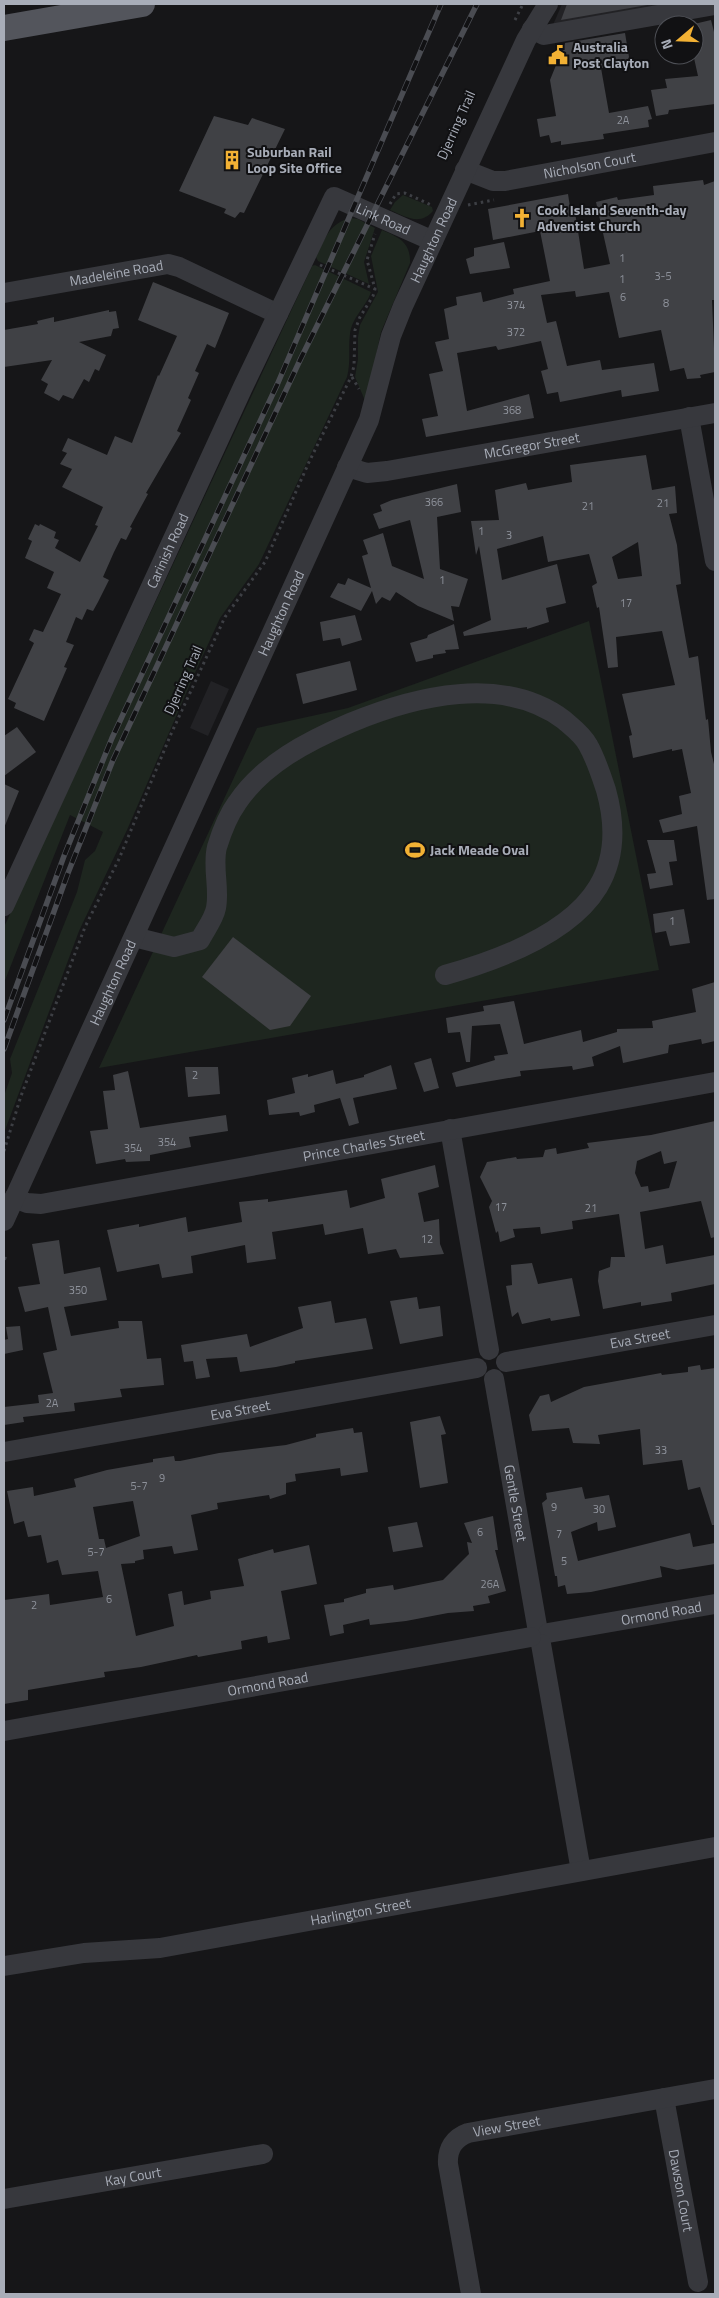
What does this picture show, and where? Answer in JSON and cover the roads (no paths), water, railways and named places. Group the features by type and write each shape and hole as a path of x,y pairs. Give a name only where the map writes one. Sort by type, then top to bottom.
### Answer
{"main road":[{"path":"4,28 91,8 142,4"}],"street":[{"path":"534,4 527,26 544,35 715,5"},
{"name":"Haughton Road","path":"4,1221 373,409 396,323 527,26 548,4"},
{"name":"Nicholson Court","path":"465,170 493,181 505,181 715,142"},
{"name":"Link Road","path":"334,197 433,241"},
{"name":"Carinish Road","path":"4,906 334,197"},
{"name":"Madeleine Road","path":"4,293 168,264 179,267 278,314"},
{"name":"McGregor Street","path":"347,467 367,473 387,471 715,413"},
{"path":"690,417 715,561"},
{"path":"134,938 174,947 200,940 216,909 217,848 236,804 266,768 327,733 378,712 448,695 470,692 504,694 525,699 551,711 571,726 588,743 600,770 611,807 613,838 608,865 597,888 577,910 555,929 521,948 483,965 445,975"},
{"name":"Prince Charles Street","path":"14,1198 26,1203 41,1204 715,1082"},
{"path":"450,1129 489,1350"},
{"name":"Eva Street","path":"506,1362 715,1325"},
{"path":"489,1350 501,1353 506,1362 502,1376 494,1379 484,1377 477,1368 481,1355 489,1350"},
{"name":"Eva Street","path":"4,1452 477,1368"},
{"name":"Gentle Street","path":"494,1379 582,1871"},
{"name":"Ormond Road","path":"4,1731 715,1604"},
{"name":"Harlington Street","path":"4,1966 84,1953 160,1948 715,1847"},
{"name":"View Street","path":"471,2294 448,2164 448,2156 453,2143 468,2133 715,2088"},
{"name":"Dawson Court","path":"664,2098 698,2282"},
{"name":"Kay Court","path":"4,2199 263,2154"}],"railway":[{"path":"4,1020 64,856 112,738 277,385 441,4"},
{"path":"4,1049 68,873 113,760 301,358 477,4"}],"place":[{"name":"Australia Post Clayton","path":"558,55"},
{"name":"Suburban Rail Loop Site Office","path":"232,160"},
{"name":"Cook Island Seventh-day Adventist Church","path":"522,218"},
{"name":"Jack Meade Oval","path":"415,850"}]}
